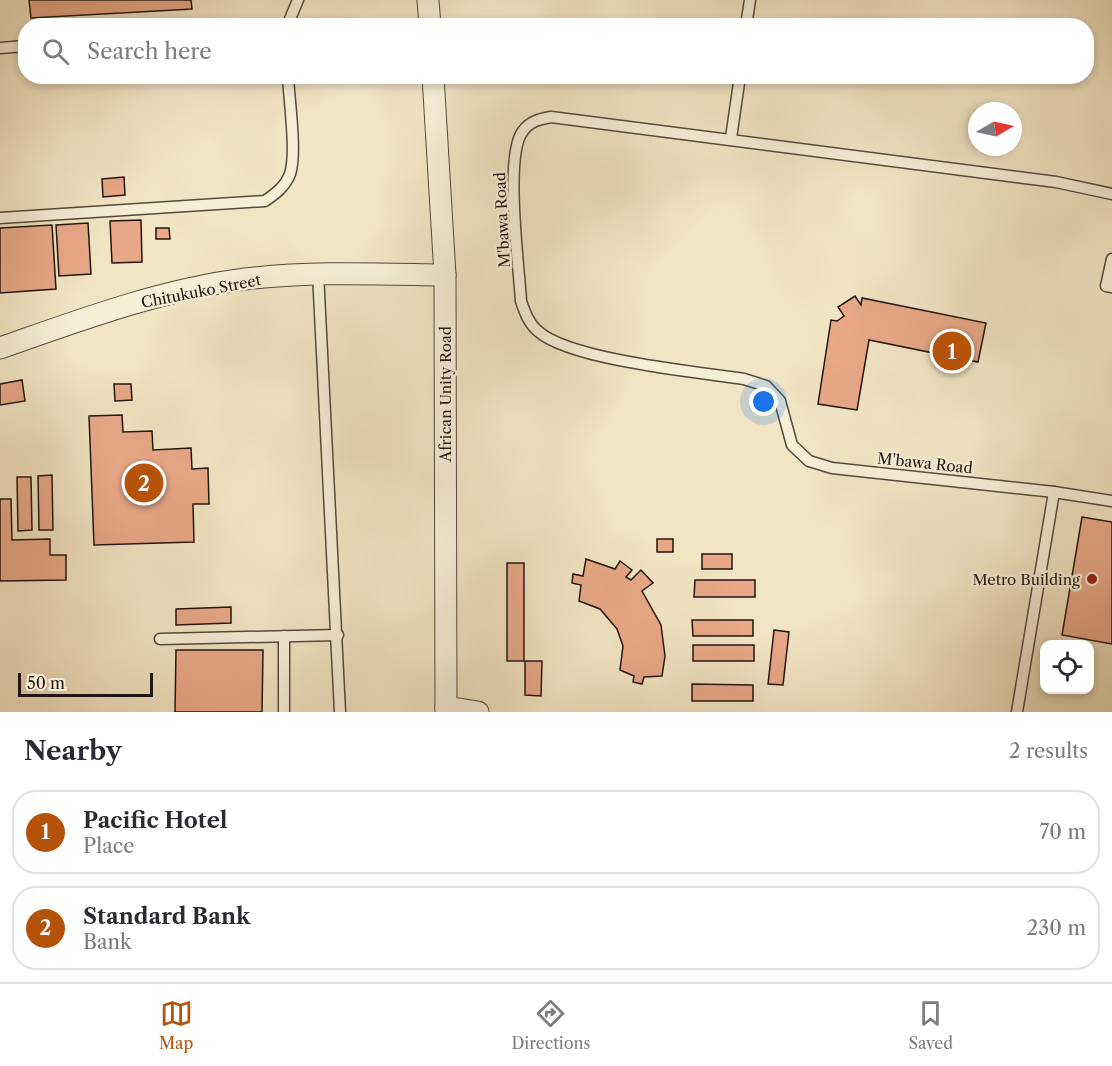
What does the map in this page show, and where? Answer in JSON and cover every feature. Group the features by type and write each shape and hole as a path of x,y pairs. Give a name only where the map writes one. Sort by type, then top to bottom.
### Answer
{"street":[{"path":"428,0 429,18"},
{"name":"African Unity Road","path":"433,84 445,275 446,709"},
{"name":"Chitukuko Street","path":"0,348 113,309 189,290 245,280 318,273 445,275"},
{"path":"446,709 478,712"}],"lane":[{"path":"290,18 298,0"},
{"path":"747,18 750,0"},
{"path":"0,48 18,47"},
{"path":"0,218 265,201 281,190 290,174 292,153 288,84"},
{"path":"731,138 739,84"},
{"name":"M'bawa Road","path":"1112,194 1056,182 731,138 551,117 534,120 522,131 516,148 513,171 521,301 526,318 538,332 579,352 744,379 766,386 780,401 792,445 809,461 832,468 1054,492 1112,501"},
{"path":"1112,259 1106,286 1112,287"},
{"path":"318,273 338,635 340,712"},
{"path":"1017,712 1054,492"},
{"path":"160,639 338,635"},
{"path":"284,636 284,712"}],"building":[{"path":"29,0 191,0 192,9 31,18"},
{"path":"124,177 125,195 103,197 102,179"},
{"path":"141,220 142,262 112,263 110,221"},
{"path":"88,223 91,274 59,276 56,225"},
{"path":"52,225 56,289 0,293 0,228"},
{"path":"156,228 169,228 170,239 156,239"},
{"path":"855,296 861,305 862,298 986,323 978,362 869,340 857,410 818,404 831,320 837,321 844,316 838,307"},
{"path":"22,380 25,401 0,405 0,384"},
{"path":"114,384 131,384 132,400 115,401"},
{"path":"122,415 123,432 152,431 153,450 191,448 192,469 208,468 209,504 193,504 194,542 94,545 89,416"},
{"path":"52,475 53,530 39,530 38,476"},
{"path":"17,477 31,477 32,530 18,531"},
{"path":"0,499 11,499 12,540 50,539 50,555 66,555 66,580 0,581"},
{"name":"Metro Building","path":"1082,517 1112,522 1112,644 1062,635"},
{"path":"657,539 673,539 673,552 657,552"},
{"path":"702,554 732,554 732,569 702,569"},
{"path":"586,559 615,569 620,561 632,570 626,577 631,580 641,570 653,583 642,591 661,625 665,656 662,676 644,677 642,684 633,682 634,676 620,670 623,646 617,629 600,609 579,601 581,585 572,583 573,574 583,576"},
{"path":"507,563 524,563 524,661 507,661"},
{"path":"695,580 755,580 755,597 694,597"},
{"path":"231,607 231,623 176,625 176,609"},
{"path":"692,620 753,620 753,636 693,636"},
{"path":"774,630 789,632 783,685 768,684"},
{"path":"693,645 754,645 754,661 693,661"},
{"path":"176,650 263,650 262,712 175,712"},
{"path":"525,661 542,661 541,696 525,695"},
{"path":"692,684 753,685 753,701 692,701"}],"place":[{"name":"Pacific Hotel","path":"952,351"},
{"name":"Standard Bank","path":"144,483"},
{"name":"Metro Building","path":"1092,579"}]}
